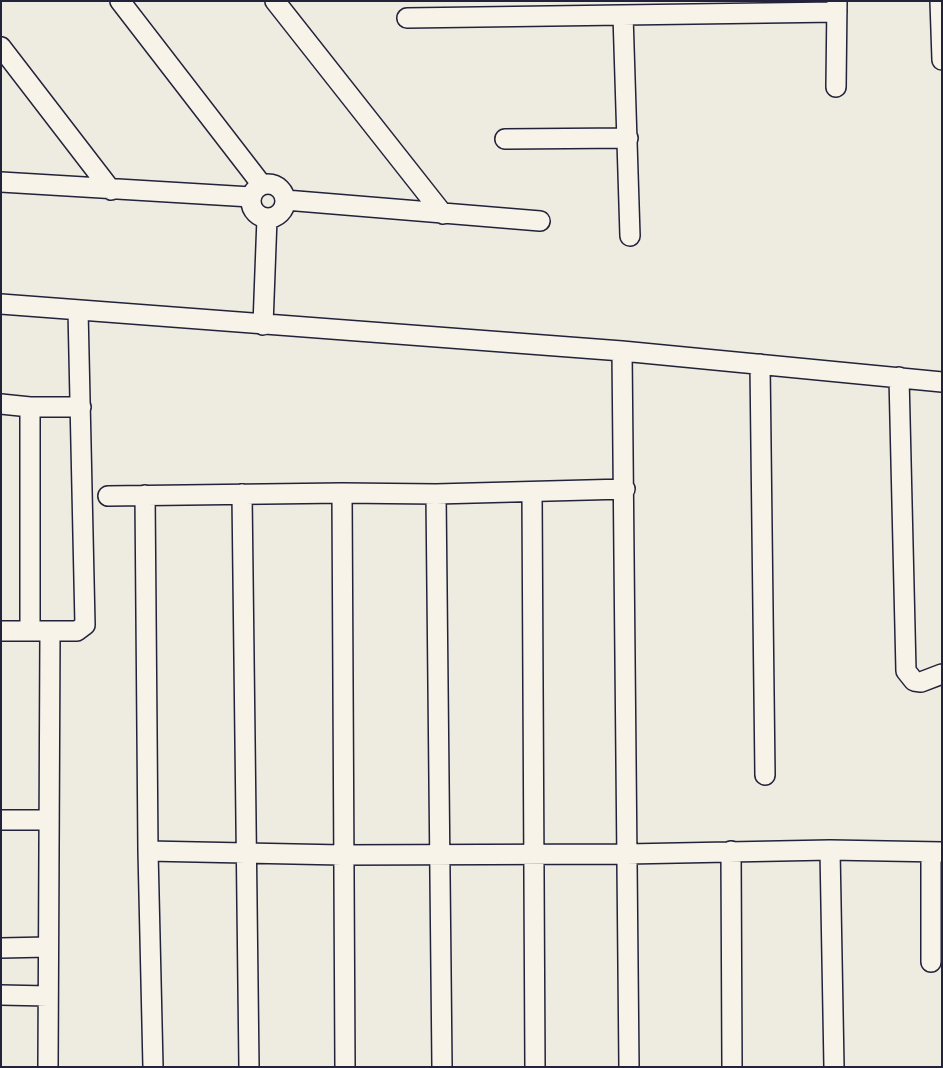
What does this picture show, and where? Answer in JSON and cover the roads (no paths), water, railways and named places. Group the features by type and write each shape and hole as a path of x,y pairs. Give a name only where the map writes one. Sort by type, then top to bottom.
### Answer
{"street":[{"path":"120,1 256,191"},
{"path":"275,1 443,214"},
{"path":"940,1 942,60"},
{"path":"407,18 623,14 837,6 836,87"},
{"path":"623,14 630,236"},
{"path":"1,48 111,190"},
{"path":"505,139 628,138"},
{"path":"1,182 111,190 256,191 277,186 284,195 285,200 282,211 272,218 256,213 251,203 256,191"},
{"path":"285,200 540,221"},
{"path":"263,325 267,218"},
{"path":"1,304 622,351 942,382"},
{"path":"1,631 50,633 77,631 84,628 87,619 78,310"},
{"path":"622,351 625,489 629,1067"},
{"path":"760,364 765,775"},
{"path":"899,377 906,671 914,681 920,682 942,674"},
{"path":"1,404 30,407 81,407"},
{"path":"30,407 30,631"},
{"path":"108,496 342,493 436,494 625,489"},
{"path":"532,492 535,1067"},
{"path":"342,493 342,855 345,1067"},
{"path":"242,494 249,1067"},
{"path":"436,494 442,854 442,1067"},
{"path":"145,495 148,851 153,1067"},
{"path":"48,1067 50,633"},
{"path":"1,820 49,820"},
{"path":"148,851 342,855 627,854 830,850 936,852 931,962"},
{"path":"830,850 834,1067"},
{"path":"731,851 732,1067"},
{"path":"1,948 48,947"},
{"path":"1,995 48,996"}]}
